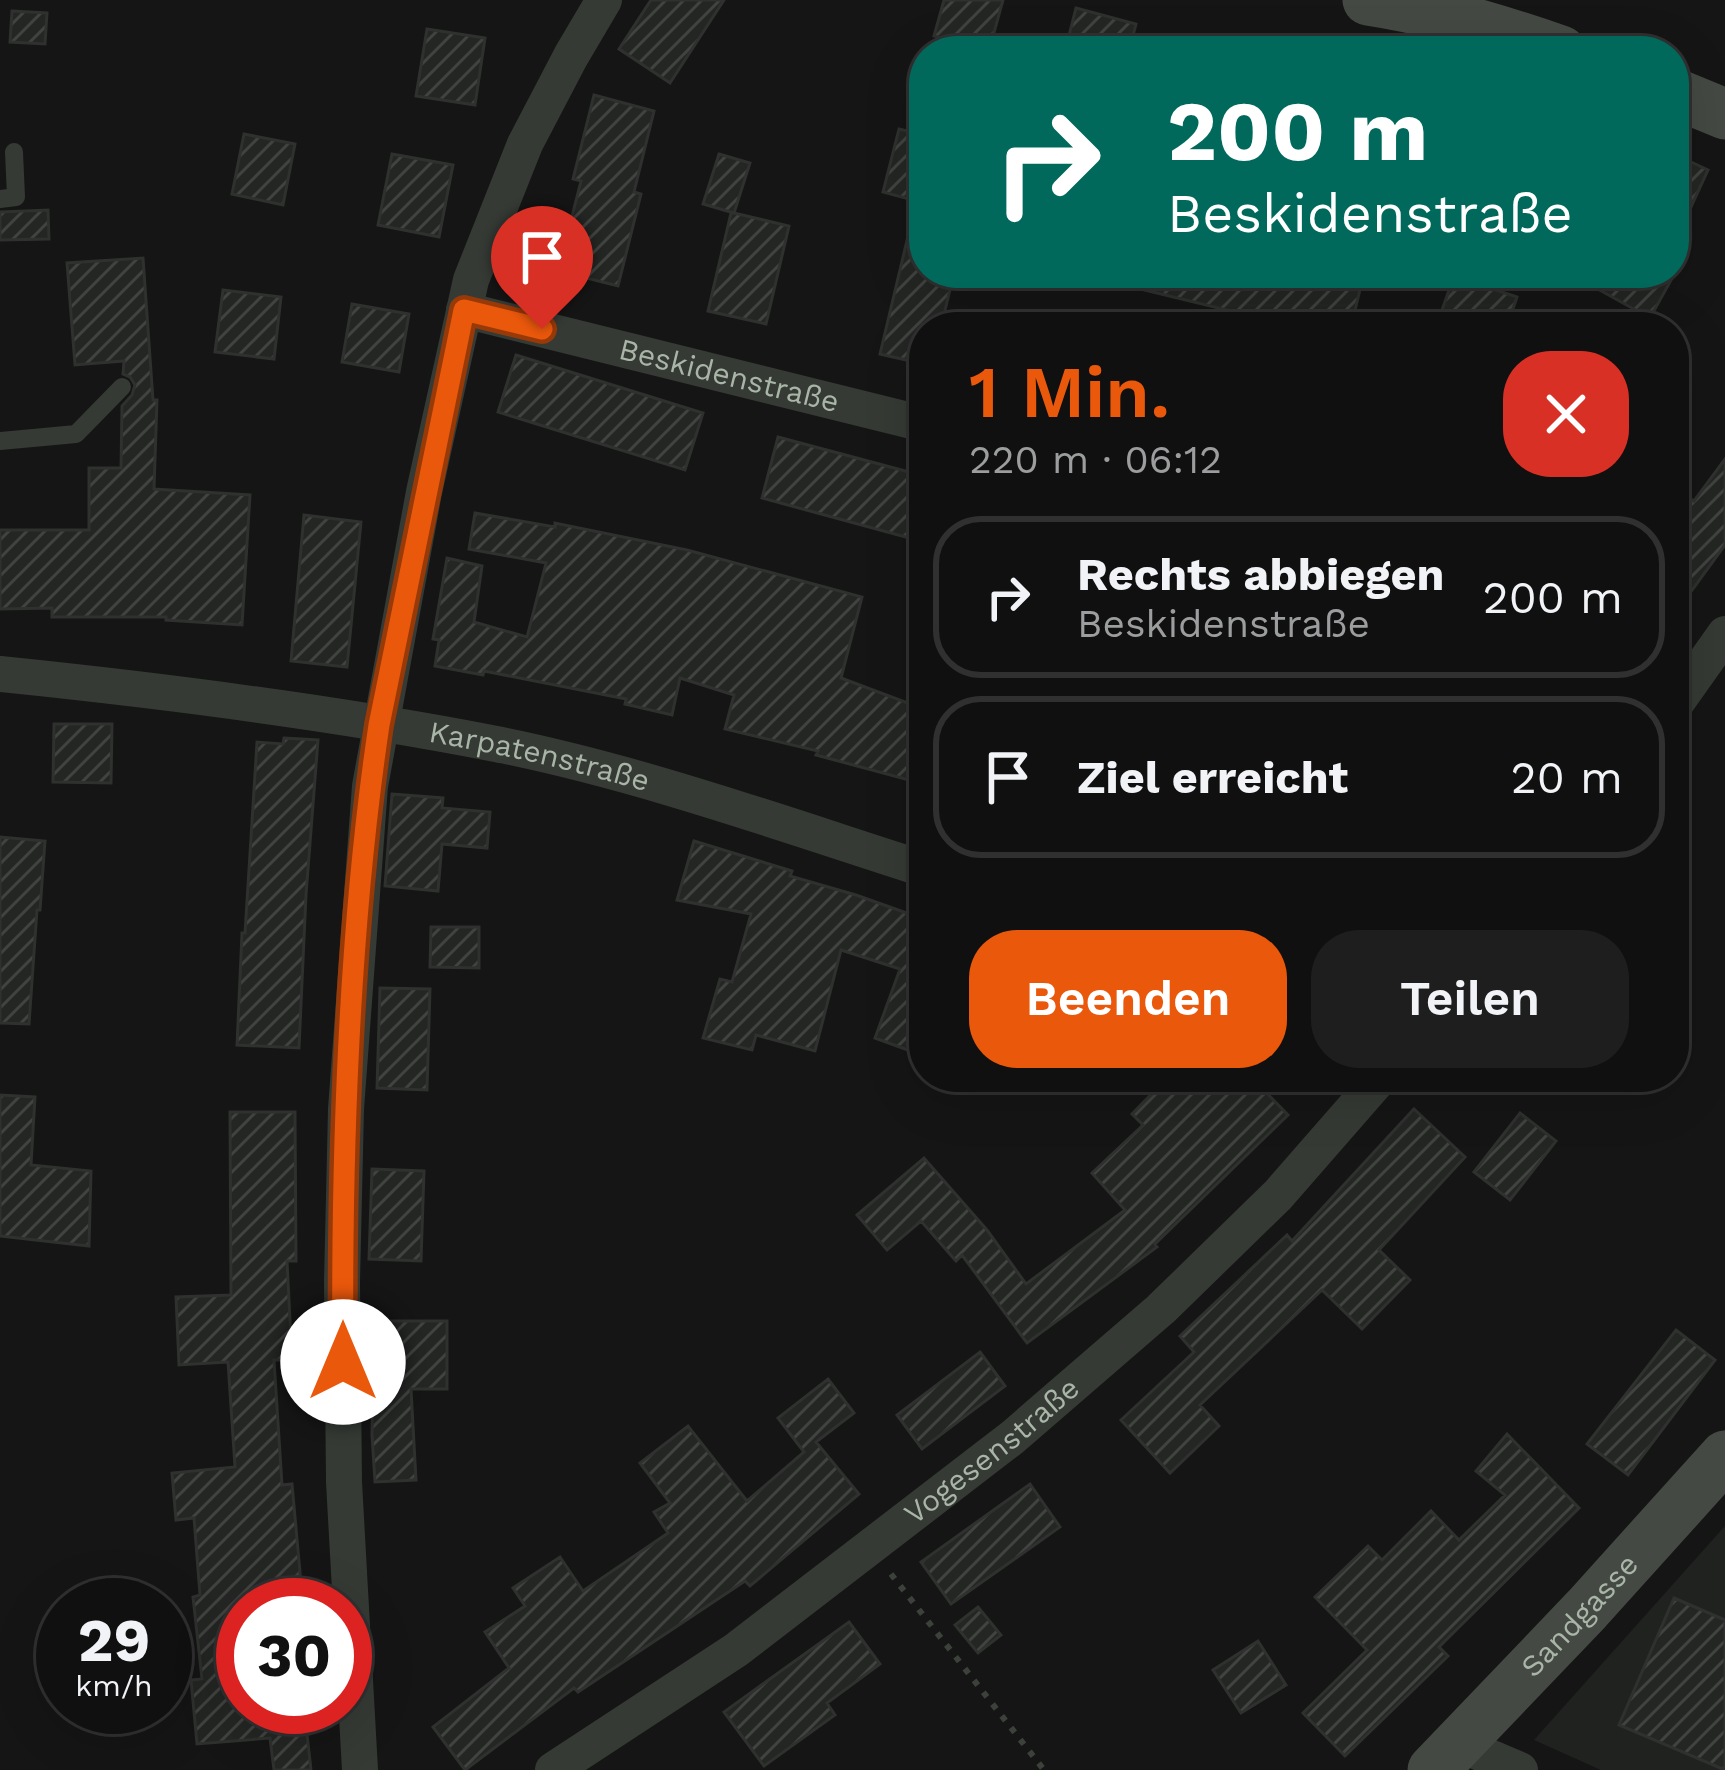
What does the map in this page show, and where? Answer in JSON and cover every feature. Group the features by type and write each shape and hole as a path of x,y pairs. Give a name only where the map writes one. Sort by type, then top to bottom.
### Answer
{"street":[{"path":"360,1770 344,1482 342,1282 346,1109 370,786 471,280 525,144 604,0"},
{"path":"1368,0 1517,36"},
{"path":"1689,99 1725,114"},
{"name":"Beskidenstraße","path":"464,310 909,420"},
{"path":"1689,685 1725,634"},
{"name":"Karpatenstraße","path":"0,674 251,704 497,744 595,768 909,864"},
{"name":"Vogesenstraße","path":"553,1770 736,1650 1013,1438 1161,1309 1278,1195 1363,1092"},
{"name":"Sandgasse","path":"1446,1757 1725,1456"},
{"path":"1446,1757 1520,1770"}],"lane":[{"path":"0,200 16,197 14,152"},
{"path":"0,441 76,434 122,387"}],"path":[{"path":"870,1547 1044,1770"}],"shaded area":[{"path":"1725,1526 1725,1770 1601,1770 1534,1740"}],"building":[{"path":"651,0 724,0 670,83 619,49"},
{"path":"944,0 1003,0 993,36 934,36"},
{"path":"1076,8 1136,24 1133,36 1069,36"},
{"path":"12,11 47,13 45,44 10,42"},
{"path":"427,29 485,38 475,105 416,96"},
{"path":"594,95 654,111 634,192 641,194 618,286 558,271 581,181 573,179"},
{"path":"899,129 909,131 909,199 883,192"},
{"path":"244,134 295,144 283,205 232,194"},
{"path":"392,154 453,165 439,237 378,225"},
{"path":"719,154 750,163 734,213 703,204"},
{"path":"1689,161 1708,170 1689,211"},
{"path":"48,210 49,239 0,240 0,212"},
{"path":"731,213 789,226 766,324 708,311"},
{"path":"909,232 909,288 950,288 945,312 909,312 909,361 880,354"},
{"path":"143,258 153,400 157,400 154,489 250,495 242,625 166,617 52,617 52,608 0,609 0,530 89,530 89,468 121,468 122,406 135,385 123,374 124,361 75,365 67,263"},
{"path":"1136,288 1360,288 1355,312 1235,312"},
{"path":"1450,288 1490,288 1517,297 1512,312 1441,312"},
{"path":"1596,288 1667,288 1653,312 1639,312"},
{"path":"223,290 281,297 274,359 215,352"},
{"path":"352,304 409,314 399,372 342,362"},
{"path":"516,355 703,413 685,470 498,412"},
{"path":"778,437 909,472 909,538 762,498"},
{"path":"1725,459 1725,545 1689,594 1689,498 1694,501"},
{"path":"475,513 555,527 555,523 687,550 862,597 841,678 909,703 909,780 816,755 818,751 725,729 734,695 680,678 672,715 625,704 626,699 435,666 439,640 433,639 447,558 482,566 474,622 527,637 546,563 469,549"},
{"path":"304,515 361,522 347,667 291,661"},
{"path":"54,724 112,724 111,783 53,782"},
{"path":"284,738 318,740 299,1048 237,1045 257,742 283,744"},
{"path":"392,794 443,798 442,808 490,812 487,848 442,844 438,891 385,886"},
{"path":"0,837 45,841 29,1024 0,1023"},
{"path":"694,841 909,914 909,1050 875,1038 900,969 841,950 815,1051 756,1035 752,1050 703,1038 720,979 732,982 751,914 677,900"},
{"path":"431,927 479,927 479,968 430,967"},
{"path":"380,988 430,989 427,1090 377,1088"},
{"path":"1153,1092 1266,1092 1288,1115 1157,1247 1027,1343 962,1255 956,1261 921,1221 887,1250 857,1215 924,1158 987,1230 1026,1284 1125,1210 1092,1173 1143,1125 1132,1114"},
{"path":"0,1095 35,1097 31,1165 91,1171 89,1246 0,1236"},
{"path":"1414,1109 1465,1157 1379,1250 1410,1280 1362,1329 1322,1290 1200,1405 1219,1426 1170,1473 1121,1420 1194,1352 1180,1336 1287,1235 1292,1241"},
{"path":"230,1112 295,1112 296,1261 287,1261 292,1360 274,1360 282,1485 292,1484 301,1578 216,1578 216,1734 307,1734 311,1770 274,1770 270,1738 197,1744 192,1680 202,1679 193,1597 200,1595 194,1518 176,1520 172,1473 235,1467 228,1362 179,1365 176,1297 231,1295"},
{"path":"1520,1113 1556,1141 1510,1200 1474,1172"},
{"path":"372,1169 424,1171 421,1261 369,1259"},
{"path":"374,1321 447,1321 447,1389 411,1389 416,1480 375,1482"},
{"path":"1676,1330 1715,1360 1628,1475 1587,1444"},
{"path":"980,1352 1005,1386 922,1449 897,1415"},
{"path":"828,1379 854,1413 816,1442 859,1494 750,1586 745,1581 578,1692 574,1688 465,1770 433,1727 509,1668 485,1632 525,1606 513,1588 560,1557 583,1591 668,1533 654,1512 670,1503 640,1463 688,1426 747,1501 804,1452 778,1418"},
{"path":"1507,1434 1579,1508 1439,1647 1448,1656 1345,1756 1303,1713 1367,1650 1315,1597 1368,1546 1382,1560 1431,1511 1459,1540 1505,1495 1476,1471"},
{"path":"1030,1484 1060,1527 951,1604 921,1562"},
{"path":"1674,1598 1725,1620 1725,1770 1619,1725"},
{"path":"978,1607 1001,1635 978,1653 955,1625"},
{"path":"849,1622 880,1664 827,1703 835,1715 764,1766 724,1712"},
{"path":"1258,1641 1286,1685 1241,1713 1213,1670"}],"route":[{"path":"343,1362 346,1109 358,922 379,725 464,310 542,329"}]}
